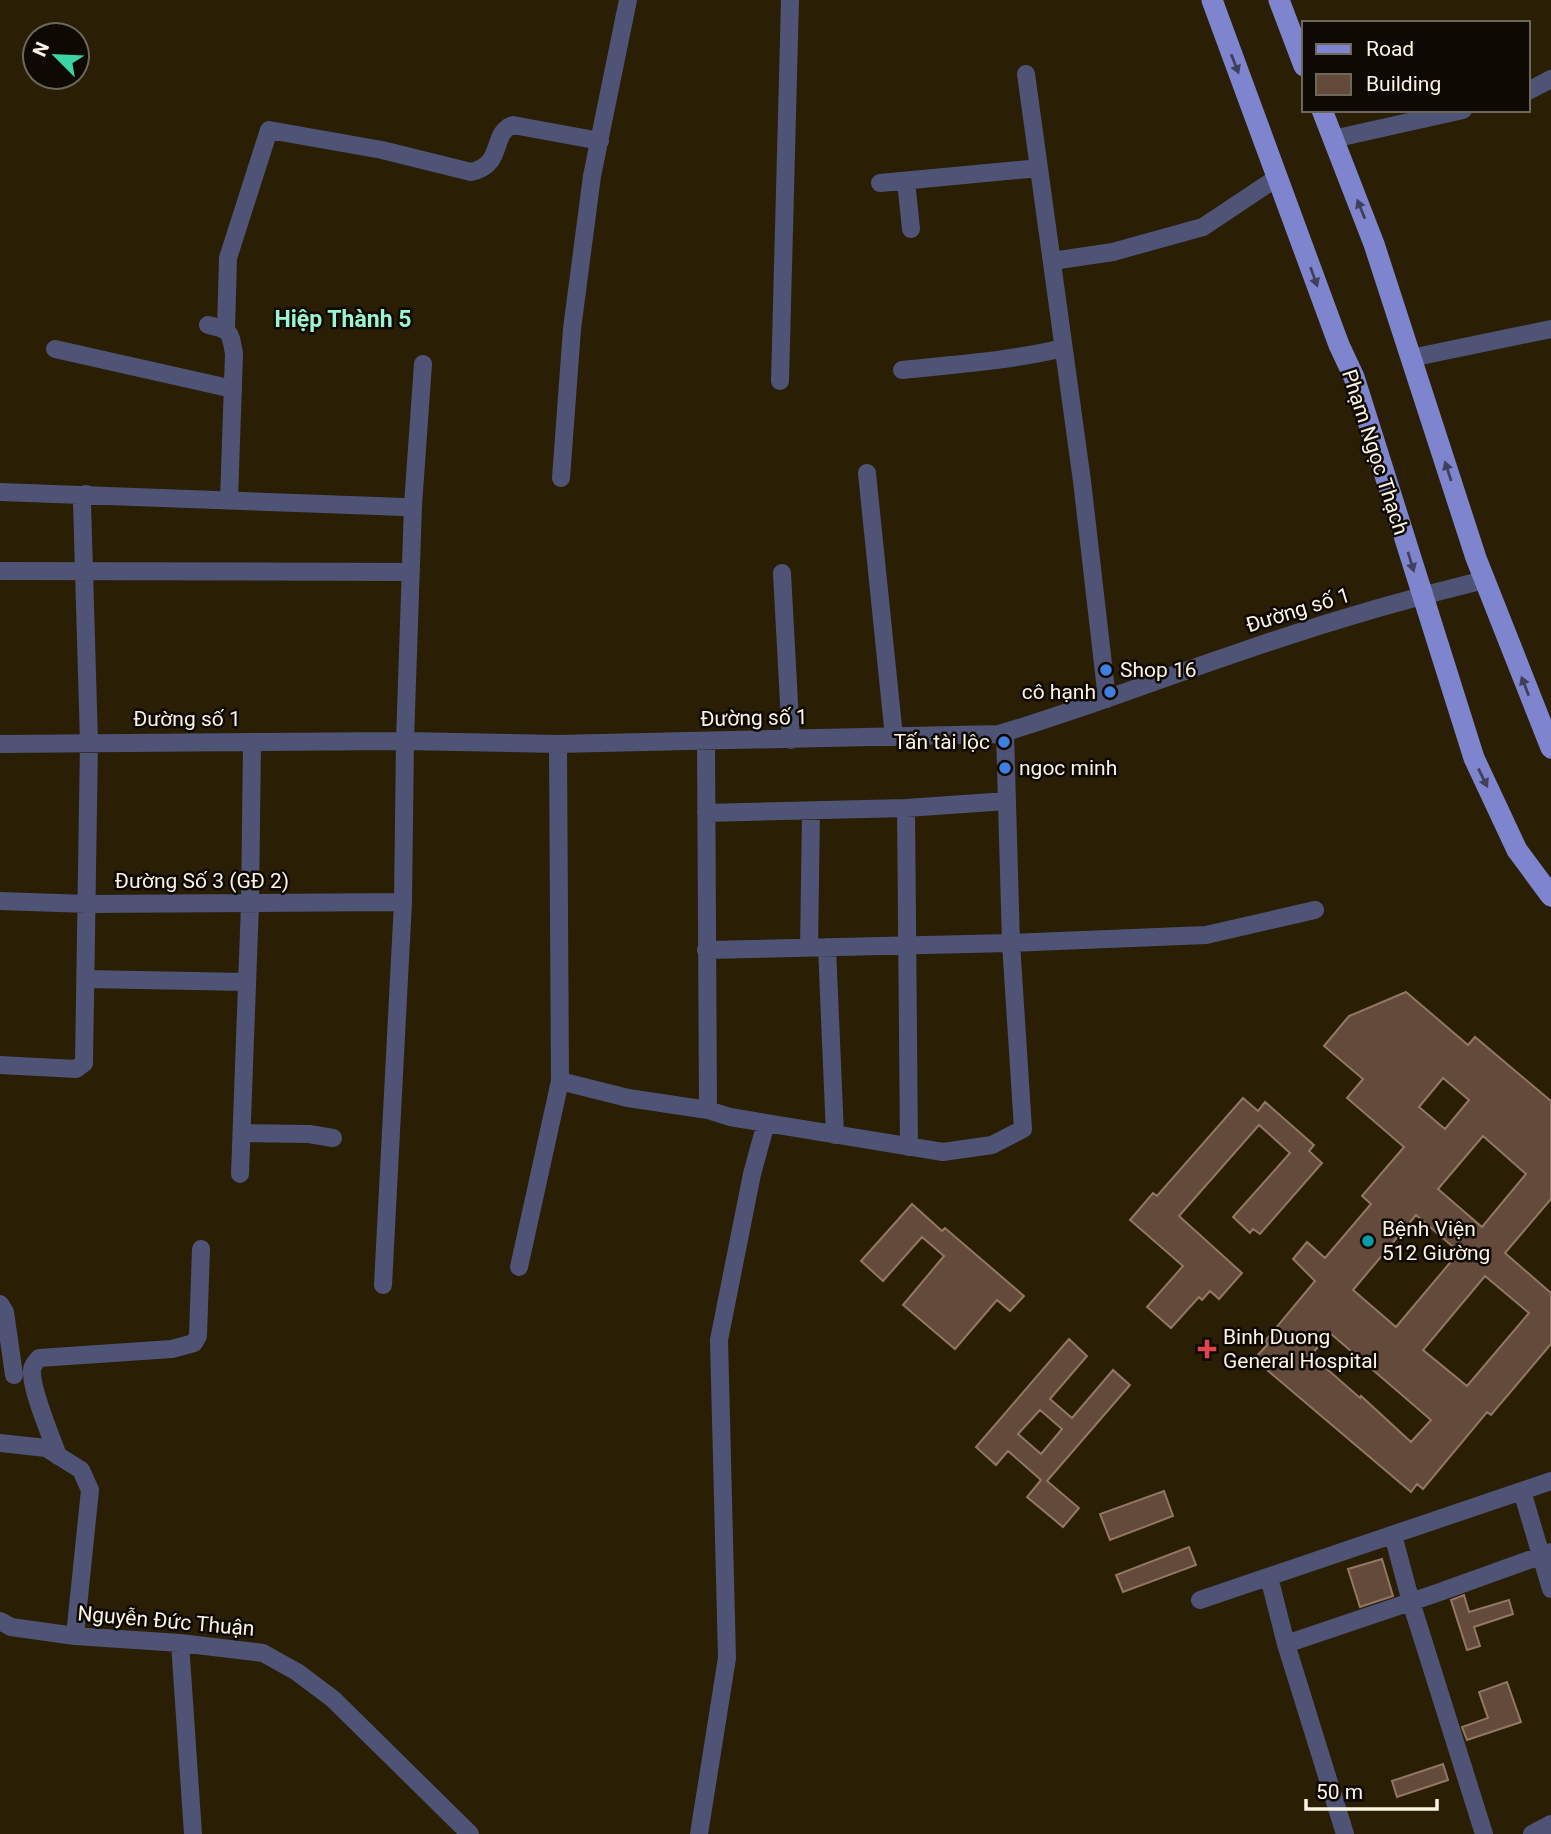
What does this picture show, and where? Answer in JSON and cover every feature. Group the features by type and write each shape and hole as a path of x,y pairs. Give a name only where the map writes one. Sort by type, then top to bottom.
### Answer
{"main road":[{"name":"Phạm Ngọc Thạch","path":"1212,0 1339,345 1354,377 1474,758 1517,850 1551,896"},
{"path":"1279,0 1302,61"},
{"path":"1323,112 1374,244 1485,580 1551,748"}],"street":[{"path":"561,478 572,329 592,176 628,0"},
{"path":"780,381 790,0"},
{"path":"1026,74 1082,481 1107,699"},
{"path":"1530,90 1551,79"},
{"path":"1333,139 1454,112"},
{"path":"229,500 234,354 231,334 217,327 228,258 269,130 382,150 471,172 483,170 492,159 506,127 513,125 600,141"},
{"path":"880,183 1039,168"},
{"path":"1052,261 1113,252 1203,227 1278,177"},
{"path":"906,181 911,229"},
{"path":"1411,358 1551,329"},
{"path":"902,369 1029,357 1063,348"},
{"path":"55,349 233,389"},
{"path":"383,1285 403,902 413,505 423,364"},
{"path":"867,473 894,737"},
{"path":"0,492 404,507 413,505"},
{"path":"0,1065 76,1069 84,1063 89,742 82,503 86,494"},
{"path":"0,571 411,572"},
{"path":"782,573 791,740"},
{"name":"Đường số 1","path":"0,744 405,741 558,744 1004,733 1066,715 1242,651 1421,595 1485,580"},
{"path":"560,1081 628,1098 708,1110 730,1117 943,1152 992,1145 1023,1129 1011,943 1004,733"},
{"path":"240,1174 250,904 252,742"},
{"path":"706,742 708,1110"},
{"path":"519,1267 560,1081 558,744"},
{"path":"706,813 906,808 1007,802"},
{"path":"906,808 909,1147"},
{"path":"811,811 818,948 835,1135"},
{"name":"Đường Số 3 (GĐ 2)","path":"0,901 87,904 403,902"},
{"path":"706,950 1011,943 1206,935 1315,910"},
{"path":"85,979 247,982"},
{"path":"699,1834 727,1658 719,1340 752,1174 766,1123"},
{"path":"242,1133 309,1134 333,1138"},
{"path":"58,1456 32,1373 33,1365 39,1359 172,1349 194,1343 199,1327 201,1249"},
{"path":"0,1304 5,1312 14,1375"},
{"path":"0,1443 46,1448 81,1470 90,1490 75,1636"},
{"path":"1200,1600 1551,1481"},
{"path":"1522,1491 1546,1554 1551,1589"},
{"path":"1393,1535 1411,1602 1484,1834"},
{"path":"1286,1644 1546,1554"},
{"path":"1269,1577 1286,1644 1345,1834"},
{"name":"Nguyễn Đức Thuận","path":"4,1628 263,1653 297,1672 333,1699 470,1834"},
{"path":"180,1643 193,1834"},
{"path":"1532,1834 1551,1824"}],"building":[{"name":"Bệnh Viện 512 Giường","path":"1406,992 1468,1045 1475,1037 1551,1101 1551,1199 1505,1253 1551,1293 1551,1344 1491,1415 1487,1412 1423,1489 1417,1484 1411,1492 1254,1359 1268,1344 1265,1341 1315,1281 1293,1259 1307,1242 1325,1258 1371,1204 1362,1196 1404,1147 1347,1098 1363,1079 1324,1046 1349,1016","holes":["1443,1078 1469,1100 1445,1129 1419,1107","1483,1136 1526,1174 1482,1227 1438,1189","1416,1215 1459,1252 1396,1327 1353,1290","1485,1276 1529,1313 1467,1386 1423,1350","1330,1333 1431,1420 1411,1442 1361,1396 1360,1398 1311,1355"]},
{"path":"1243,1098 1258,1111 1265,1102 1314,1145 1309,1151 1322,1163 1260,1234 1253,1229 1250,1233 1233,1217 1290,1153 1259,1125 1179,1216 1242,1273 1219,1299 1210,1291 1202,1300 1199,1297 1171,1328 1147,1307 1183,1266 1130,1220 1153,1193 1157,1196"},
{"path":"912,1204 942,1231 945,1228 1024,1296 1010,1311 997,1300 955,1349 903,1305 944,1256 922,1237 883,1281 861,1261"},
{"path":"1069,1339 1087,1356 1050,1399 1072,1418 1113,1370 1130,1385 1047,1481 1079,1508 1063,1527 1027,1497 1041,1480 1008,1451 996,1465 976,1447","holes":["1040,1410 1062,1429 1041,1454 1018,1434"]},
{"path":"1164,1491 1173,1516 1110,1540 1100,1514"},
{"path":"1189,1547 1196,1565 1123,1592 1116,1575"},
{"path":"1382,1559 1393,1596 1360,1607 1348,1569"},
{"path":"1464,1595 1469,1612 1509,1600 1513,1614 1474,1627 1480,1646 1467,1650 1451,1600"},
{"path":"1507,1682 1521,1722 1467,1740 1462,1727 1488,1718 1479,1692"},
{"path":"1443,1764 1448,1780 1397,1797 1392,1781"}],"place":[{"name":"Shop 16","path":"1106,670"},
{"name":"cô hạnh","path":"1110,692"},
{"name":"Tấn tài lộc","path":"1004,742"},
{"name":"ngoc minh","path":"1005,768"},
{"name":"Bệnh Viện 512 Giường","path":"1368,1241"},
{"name":"Binh Duong General Hospital","path":"1207,1349"}],"district":[{"name":"Hiệp Thành 5","path":"343,319"}]}
